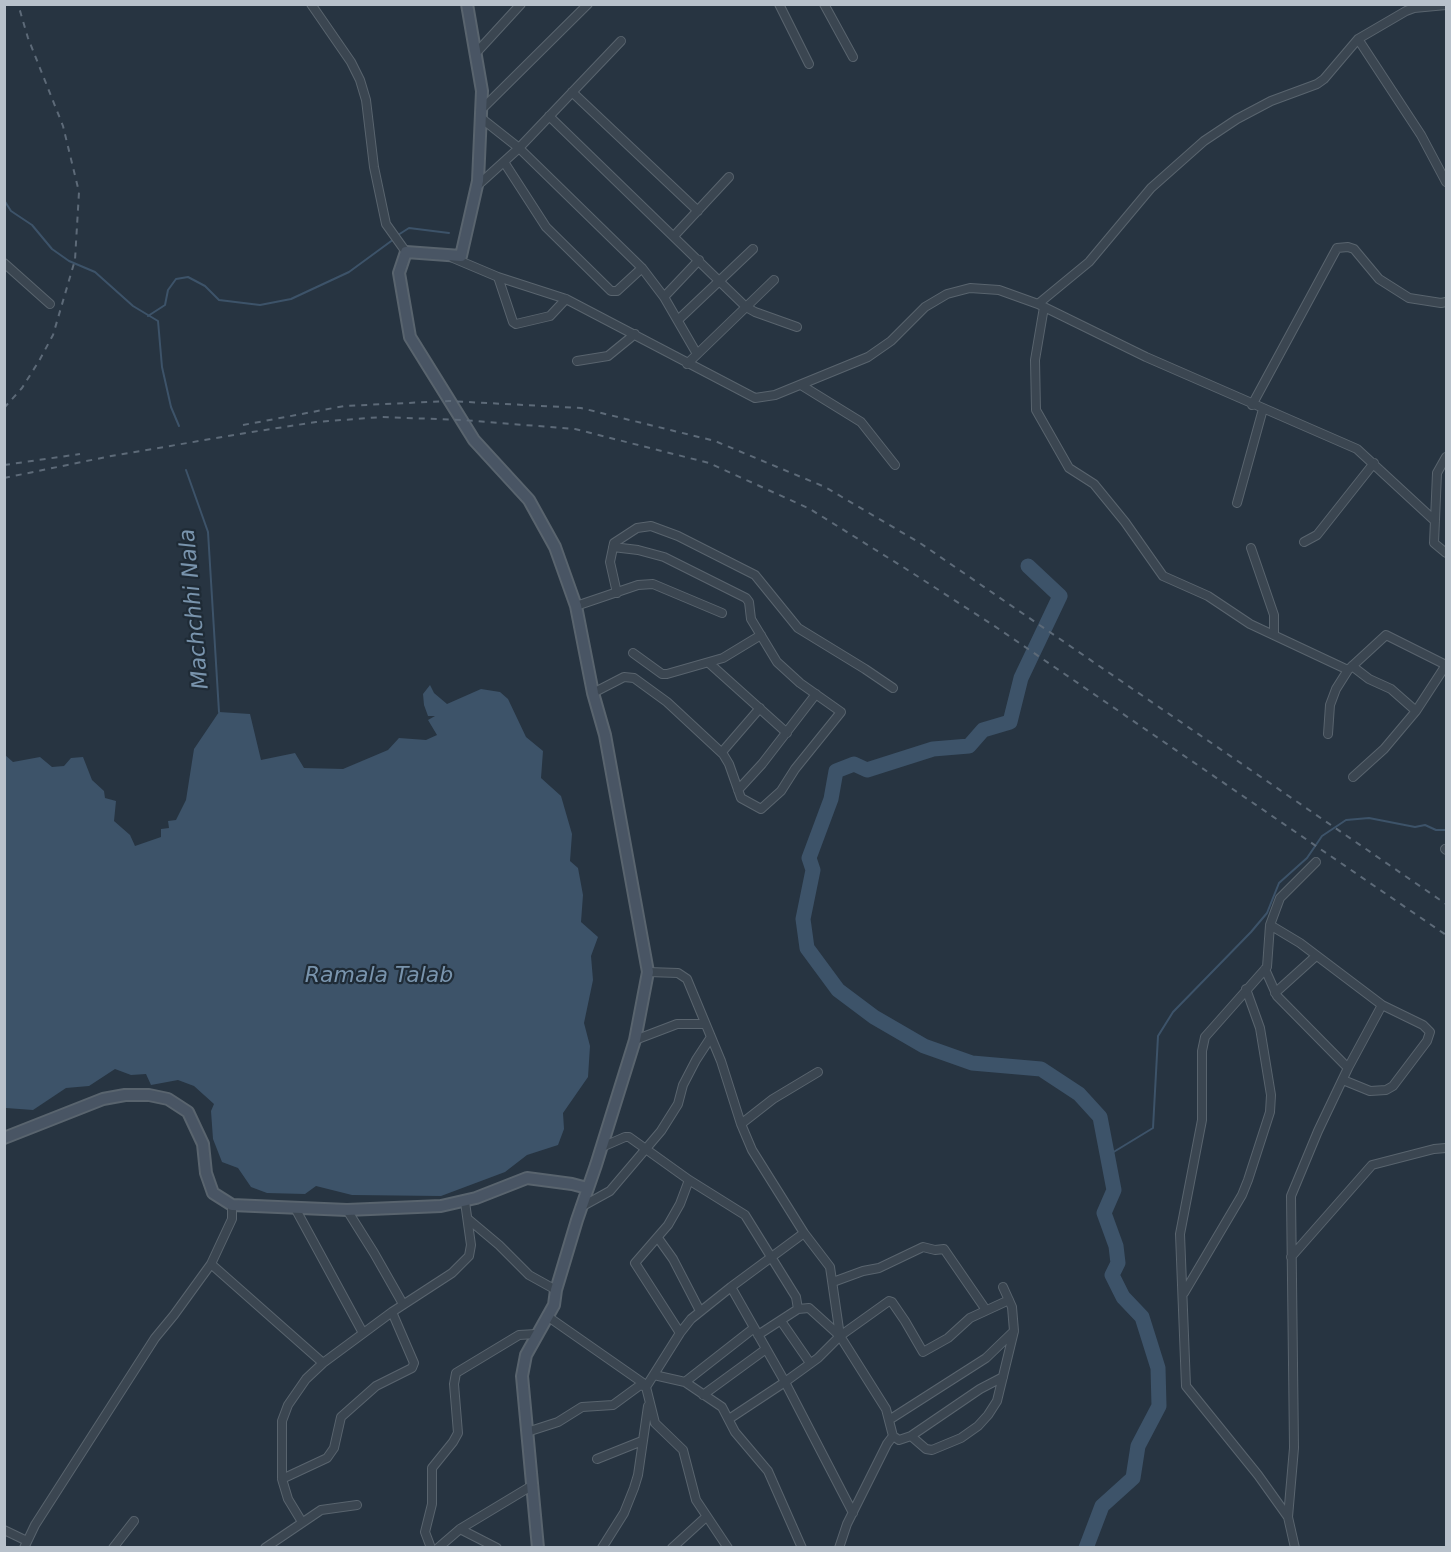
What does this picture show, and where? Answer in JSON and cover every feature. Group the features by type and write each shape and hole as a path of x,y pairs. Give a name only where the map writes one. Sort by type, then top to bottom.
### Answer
{"street":[{"path":"311,4 351,62 360,80 366,100 374,168 386,224 406,252"},
{"path":"476,53 521,4"},
{"path":"481,114 588,4"},
{"path":"779,4 809,64"},
{"path":"824,4 853,57"},
{"path":"1416,711 1391,688 1246,621 1208,596 1163,576 1125,522 1094,484 1069,468 1039,419 1036,410 1035,364 1041,305 1089,262 1151,188 1204,141 1245,114 1271,101 1317,84 1324,79 1358,39 1414,8 1446,5"},
{"path":"406,252 461,256 476,187 482,91 470,6"},
{"path":"1358,39 1421,135 1445,177"},
{"path":"476,187 519,148 621,41"},
{"path":"572,92 698,211"},
{"path":"481,114 642,268 664,297 697,354"},
{"path":"549,116 746,307 797,327"},
{"path":"504,162 546,227 610,291 617,291 642,268"},
{"path":"674,236 729,177"},
{"path":"1252,405 1337,248 1348,246 1354,249 1379,279 1409,298 1446,302"},
{"path":"678,320 753,249"},
{"path":"406,252 399,273 410,337 474,440 529,500 555,547 576,606 593,693 605,735 648,972 635,1040 581,1207 556,1290 554,1305 526,1355 522,1376 538,1548"},
{"path":"446,255 498,277 566,299 755,398 768,398 874,353 891,341 925,307 957,290 984,287 999,290 1041,305 1146,357 1348,445 1374,463 1435,521"},
{"path":"664,297 699,260"},
{"path":"4,263 50,304"},
{"path":"498,277 513,322 516,324 550,316 566,299"},
{"path":"687,364 774,280"},
{"path":"577,361 608,356 635,334"},
{"path":"801,385 861,422 895,465"},
{"path":"1237,503 1263,409"},
{"path":"1446,458 1437,473 1434,543 1446,553"},
{"path":"1304,542 1317,535 1374,463"},
{"path":"1436,488 1446,485"},
{"path":"617,593 611,566 613,546 616,541 637,528 651,526 678,536 758,577 789,620 807,636 893,688"},
{"path":"593,693 624,677 634,678 667,702 722,753 729,764 741,798 761,808 781,791 841,713 800,683 779,664 750,615 750,604 746,598 664,557 613,546"},
{"path":"1251,548 1274,615 1274,634"},
{"path":"576,606 638,585 656,584 722,613"},
{"path":"633,653 664,674 723,658 761,635"},
{"path":"1328,734 1332,698 1350,668 1386,635 1446,665 1416,711 1384,749 1353,777"},
{"path":"709,663 787,733"},
{"path":"738,790 787,733 816,694"},
{"path":"722,753 760,708"},
{"path":"1287,1516 1258,1475 1186,1386 1180,1234 1202,1120 1203,1044 1209,1031 1265,969 1268,964 1270,926 1280,898 1316,862"},
{"path":"1270,926 1292,937 1382,1005 1427,1028 1429,1036 1393,1086 1386,1090 1370,1091 1342,1080"},
{"path":"1275,993 1316,956"},
{"path":"1265,969 1275,993 1348,1068"},
{"path":"648,972 678,973 683,975 689,983 721,1061 741,1124 752,1150 804,1233 830,1267 840,1336"},
{"path":"1183,1294 1242,1195 1270,1112 1271,1095 1260,1028 1246,989"},
{"path":"1294,1548 1287,1516 1294,1448 1291,1196 1342,1080 1382,1005"},
{"path":"635,1040 677,1024 705,1024"},
{"path":"581,1207 610,1191 646,1148 678,1104 683,1085 711,1037"},
{"path":"741,1124 773,1099 818,1072"},
{"path":"4,1138 103,1099 125,1095 149,1095 168,1099 188,1112 202,1144 206,1173 213,1193 232,1204 347,1210 441,1206 465,1202 526,1178 587,1188"},
{"path":"602,1147 627,1136 689,1180 745,1215 796,1297 798,1309"},
{"path":"1291,1257 1372,1165 1446,1148"},
{"path":"680,1333 635,1263 674,1216 689,1180"},
{"path":"302,1522 287,1496 282,1479 282,1426 285,1410 306,1379 323,1363 403,1304 452,1273 469,1256 472,1250 465,1202"},
{"path":"4,1530 25,1544 155,1338 211,1264 232,1219 232,1204"},
{"path":"295,1208 363,1333"},
{"path":"347,1210 403,1304"},
{"path":"468,1219 499,1245 529,1275 556,1290"},
{"path":"527,1432 558,1422 582,1407 613,1405 644,1386 654,1375 680,1333 700,1311 804,1233"},
{"path":"658,1238 674,1261 700,1311"},
{"path":"833,1282 879,1268 923,1247 935,1250 944,1249 987,1310"},
{"path":"211,1264 323,1363"},
{"path":"731,1287 785,1382 853,1514"},
{"path":"911,1436 926,1449 932,1450 961,1438 978,1426 994,1408 1014,1330 1013,1311 1003,1287"},
{"path":"729,1419 785,1382 840,1336 890,1301 924,1352 954,1334 966,1320 1009,1300"},
{"path":"685,1382 756,1331 781,1321 798,1309 809,1308 840,1336 886,1409 893,1436 899,1440 911,1436 975,1392 1003,1377"},
{"path":"282,1479 327,1458 334,1448 341,1417 376,1386 414,1366 392,1312"},
{"path":"547,1316 644,1386 655,1423 682,1450 696,1500 728,1548"},
{"path":"781,1321 810,1363"},
{"path":"889,1420 986,1358 1014,1330"},
{"path":"431,1548 425,1532 432,1504 432,1468 458,1433 453,1384 456,1373 519,1335 536,1334"},
{"path":"703,1395 766,1349"},
{"path":"654,1375 685,1382 722,1407 737,1434 768,1471 802,1548"},
{"path":"602,1548 624,1513 638,1474 649,1407 644,1386"},
{"path":"839,1548 853,1514 893,1436"},
{"path":"597,1459 642,1441"},
{"path":"438,1548 460,1529 533,1485"},
{"path":"265,1548 321,1510 357,1505"},
{"path":"672,1548 706,1517"},
{"path":"113,1548 134,1521"},
{"path":"460,1529 497,1548"}],"water":[{"name":"Ramala Talab","path":"430,685 434,693 447,704 481,689 500,692 508,699 526,737 543,751 541,778 561,796 572,834 570,861 578,868 583,895 581,922 598,937 591,956 593,980 584,1023 590,1046 588,1077 563,1113 564,1129 558,1145 527,1155 505,1172 441,1196 352,1195 316,1186 305,1194 267,1193 251,1187 238,1168 222,1162 213,1139 211,1111 214,1104 194,1086 178,1080 151,1085 146,1074 131,1075 115,1069 89,1086 66,1088 33,1110 6,1108 5,1116 5,755 13,762 40,757 52,767 64,766 71,758 83,757 92,780 104,791 105,798 116,801 114,821 130,835 135,846 161,837 161,829 169,828 168,821 176,820 186,800 194,749 219,712 250,714 261,760 295,753 304,768 343,769 388,750 399,738 426,740 437,735 428,720 435,716 428,716 424,705 423,694"}],"waterway":[{"name":"Machchhi Nala","path":"4,200 11,211 32,225 52,249 69,261 95,272 133,306 158,321 162,367 171,407 179,426"},
{"path":"398,235 409,228 449,233"},
{"path":"148,316 165,305 168,290 176,279 188,277 205,286 219,300 260,305 291,299 349,272 394,239"},
{"name":"Machchhi Nala","path":"186,470 208,532 219,712"},
{"path":"1028,566 1060,596 1021,678 1010,722 983,730 969,746 933,749 867,770 854,764 836,771 831,799 809,858 813,870 803,919 807,948 838,990 874,1017 924,1046 972,1063 1041,1069 1079,1094 1100,1117 1114,1190 1104,1213 1116,1246 1118,1263 1112,1275 1123,1297 1142,1317 1158,1368 1159,1406 1138,1446 1133,1478 1102,1506 1086,1548"},
{"path":"1107,1156 1153,1128 1158,1036 1173,1012 1251,932 1267,913 1279,883 1307,858 1322,836 1346,820 1369,818 1415,827 1425,825 1436,830 1446,830"}],"railway":[{"path":"4,408 22,388 53,335 75,260 79,192 63,126 28,38 18,4"},
{"path":"243,425 344,406 449,401 581,408 715,441 825,487 920,543 1446,904"},
{"path":"4,478 111,456 252,432 316,422 382,417 462,420 575,429 709,463 810,509 903,567 993,625 1446,935"},
{"path":"4,465 80,454"}]}
